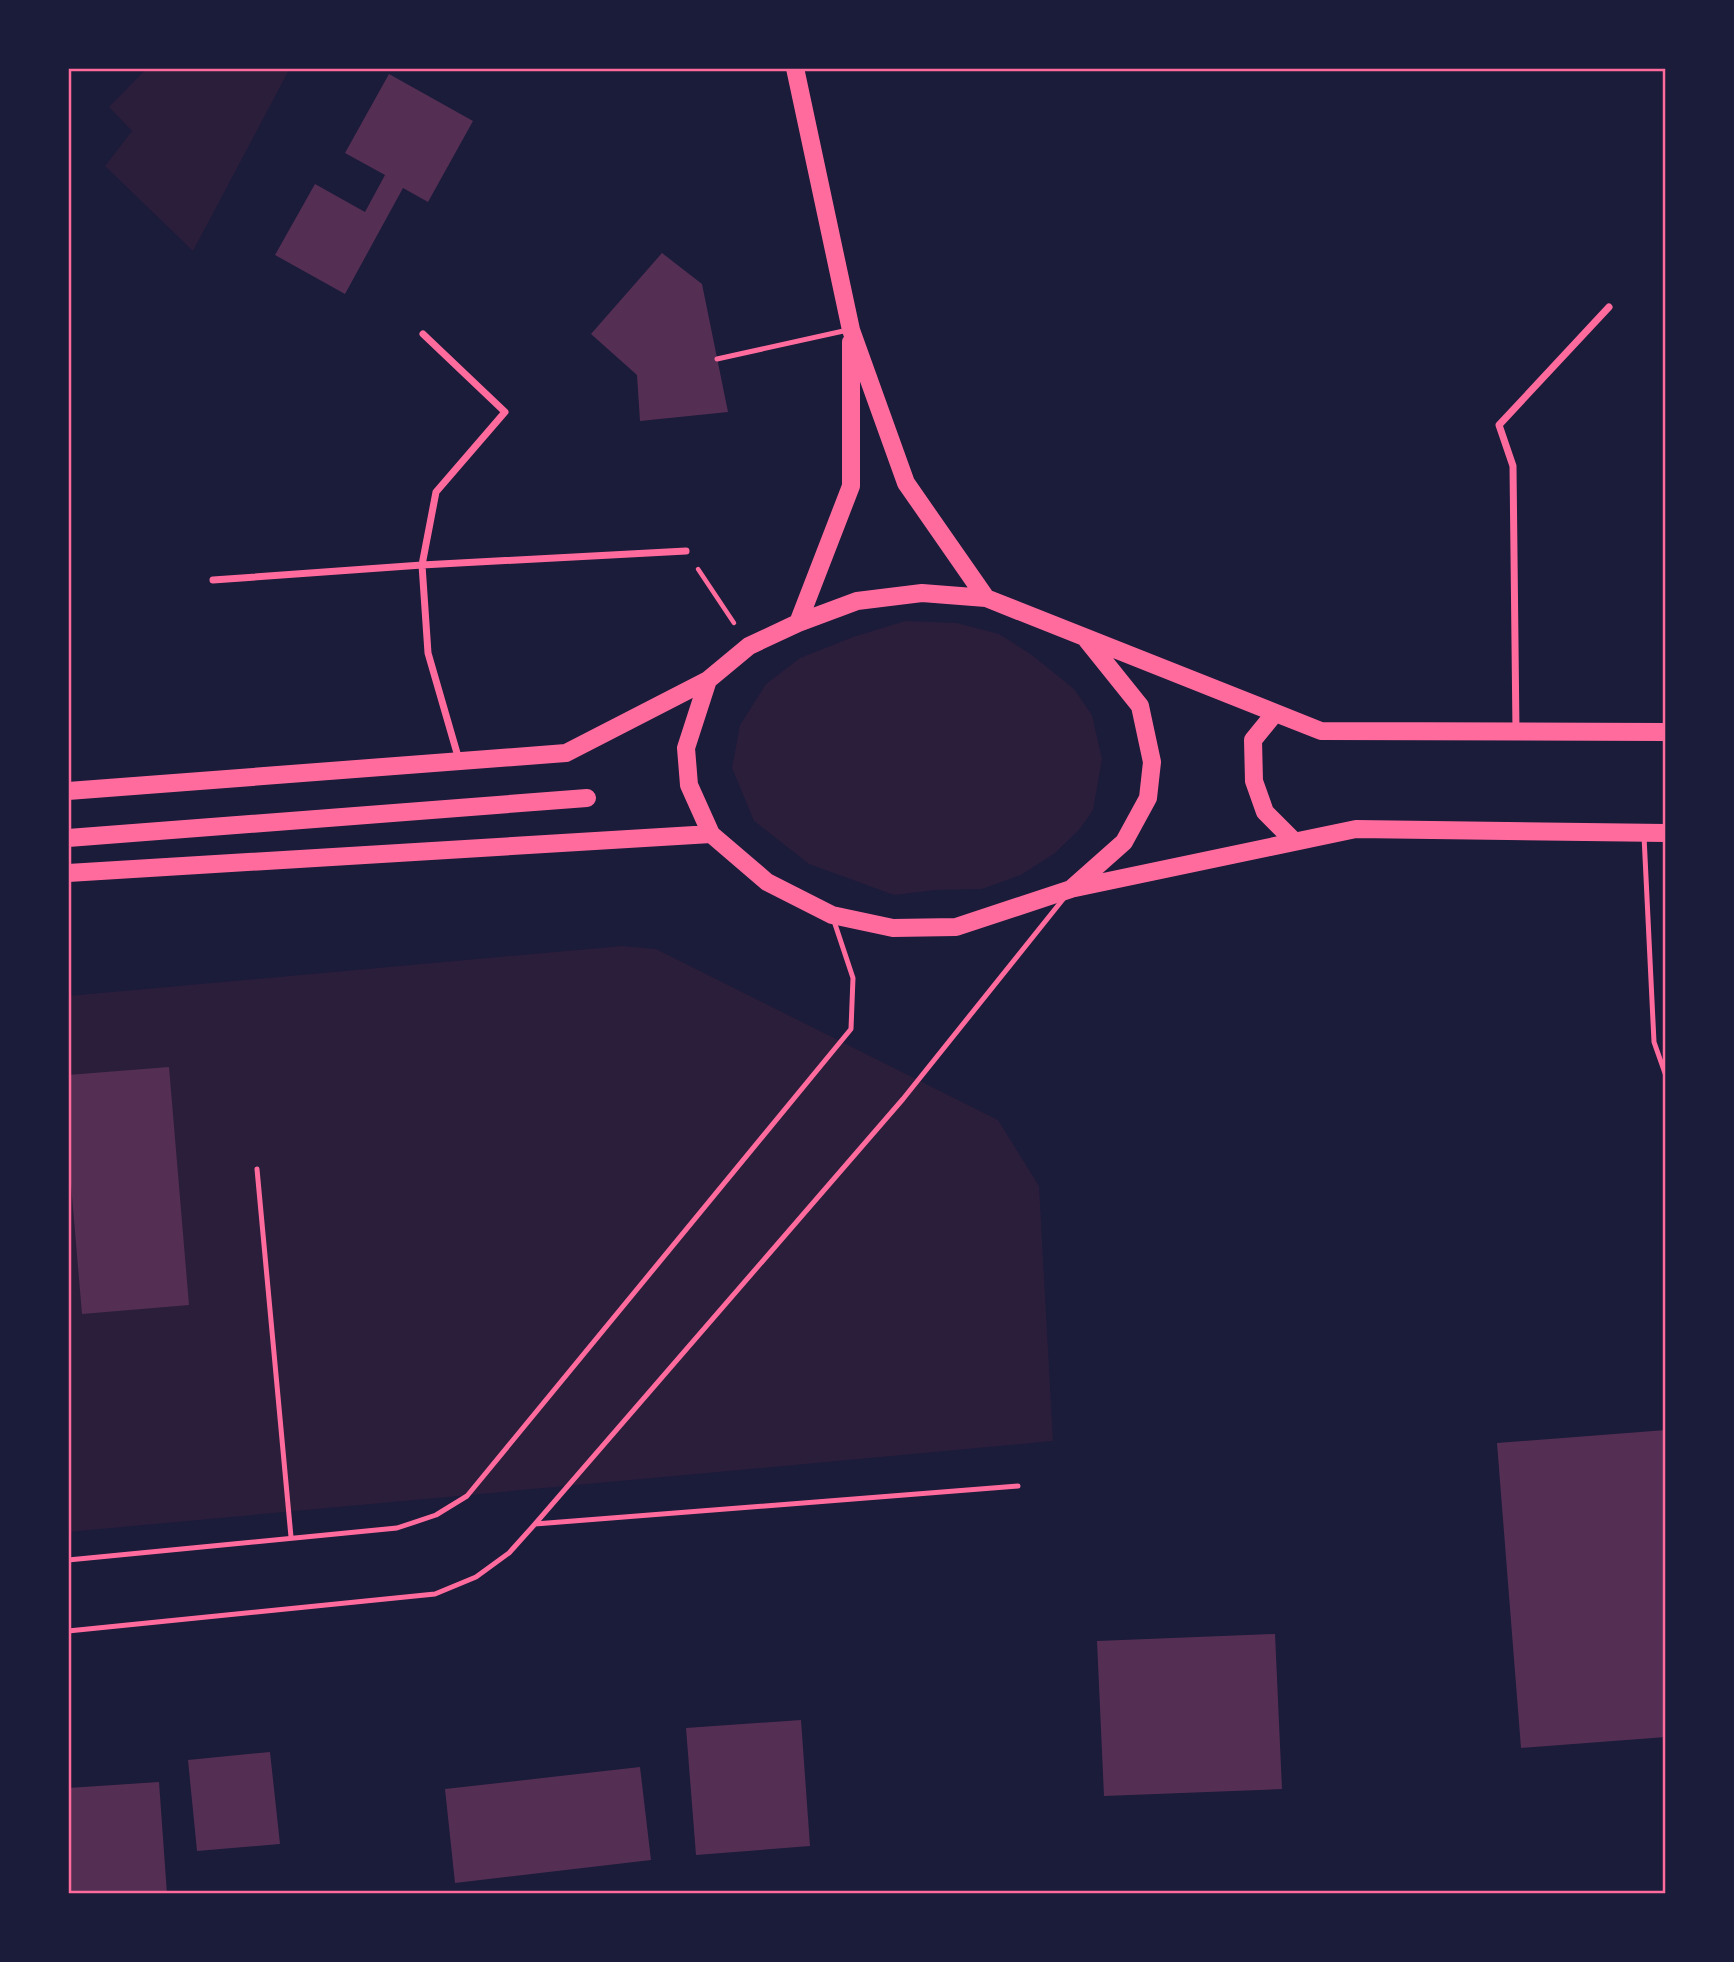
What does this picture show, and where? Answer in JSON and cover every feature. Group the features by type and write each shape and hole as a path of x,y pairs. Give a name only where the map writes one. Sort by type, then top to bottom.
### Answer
{"main road":[{"path":"795,68 851,330 906,483 986,598"},
{"path":"798,623 851,486 851,330"},
{"path":"68,791 565,752 708,681 749,646 798,623 857,601 922,593 986,598 1321,731 1666,732"},
{"path":"1071,889 1124,842 1148,798 1152,762 1140,706 1087,640"},
{"path":"708,681 686,748 689,785 710,834 767,882 832,915 893,928 956,927 1071,889 1356,829 1666,833"},
{"path":"1275,713 1252,740 1254,781 1265,812 1294,841"},
{"path":"68,838 587,798"},
{"path":"68,873 710,834"}],"street":[{"path":"1516,732 1513,466 1499,425 1609,307"},
{"path":"423,334 505,412 436,492 422,565 428,653 459,761"},
{"path":"213,580 422,565 686,551"}],"lane":[{"path":"717,359 851,330"},
{"path":"1644,833 1654,1042 1666,1076"},
{"path":"68,1631 435,1594 476,1577 509,1553 903,1099 1071,889"},
{"path":"68,1560 397,1528 436,1516 467,1496 852,1029 853,978 832,915"},
{"path":"257,1169 291,1537"},
{"path":"535,1524 1018,1486"}],"path":[{"path":"686,551 749,646"}],"shaded area":[{"path":"147,68 290,68 193,251 105,166 132,131 109,107"},
{"path":"905,621 957,623 999,634 1032,655 1074,689 1092,715 1102,759 1093,810 1079,830 1055,853 1021,875 982,889 936,890 894,895 809,864 754,821 732,768 740,725 766,684 800,658 853,637"},
{"path":"622,946 656,949 998,1120 1039,1186 1053,1441 68,1532 68,996"}],"building":[{"path":"389,74 473,121 428,202 403,188 345,294 275,255 315,184 365,212 385,175 345,153"},
{"path":"662,253 702,284 728,412 640,421 637,375 591,334"},
{"path":"169,1067 189,1305 82,1314 68,1149 68,1075"},
{"path":"1666,1430 1666,1737 1521,1748 1497,1443"},
{"path":"1275,1634 1282,1789 1104,1796 1097,1641"},
{"path":"801,1720 810,1846 696,1855 686,1728"},
{"path":"270,1752 280,1844 197,1851 188,1760"},
{"path":"640,1767 651,1860 455,1883 445,1789"},
{"path":"159,1782 167,1894 68,1894 68,1788"}]}
